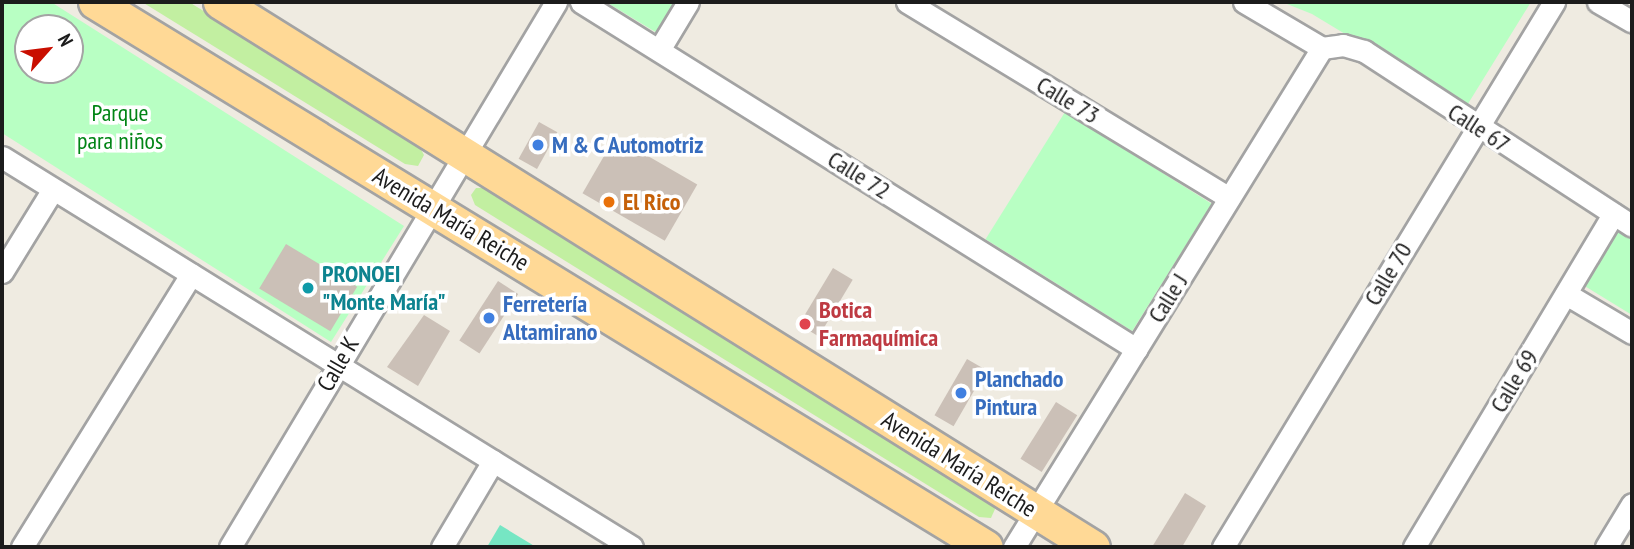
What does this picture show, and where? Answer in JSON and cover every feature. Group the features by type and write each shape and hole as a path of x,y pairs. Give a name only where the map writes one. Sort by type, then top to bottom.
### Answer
{"main road":[{"name":"Avenida María Reiche","path":"95,2 986,547"},
{"name":"Avenida María Reiche","path":"220,2 1093,547"}],"street":[{"name":"Calle K","path":"230,547 430,207 556,2"},
{"name":"Calle 72","path":"581,2 1136,349"},
{"path":"659,50 688,2"},
{"name":"Calle 73","path":"907,2 1228,198"},
{"path":"1244,2 1322,48"},
{"name":"Calle 70","path":"1223,547 1554,2"},
{"path":"1598,2 1632,22"},
{"name":"Calle 67","path":"1322,48 1343,45 1364,51 1478,128 1632,226"},
{"name":"Calle J","path":"1014,547 1322,48"},
{"path":"2,157 493,461 622,545"},
{"path":"2,272 53,189"},
{"name":"Calle 69","path":"1414,547 1613,214"},
{"path":"22,547 191,274"},
{"path":"1566,294 1632,333"},
{"path":"442,547 493,461"},
{"path":"1606,547 1632,505"}],"green space":[{"name":"Parque para niños","path":"2,2 51,2 70,14 14,14 14,84 84,84 84,23 404,226 331,342 2,133"},
{"path":"142,2 189,2 418,144 424,155 418,166 405,164"},
{"path":"606,2 690,2 667,39"},
{"path":"1282,2 1531,2 1466,107 1312,14"},
{"path":"1065,112 1212,204 1132,331 986,239"},
{"path":"476,188 486,188 990,499 995,509 991,518 979,517 475,205 471,195"},
{"path":"1618,228 1632,237 1632,315 1583,285"},
{"path":"500,525 536,547 487,547"}],"building":[{"name":"M & C Automotriz","path":"539,122 557,132 537,169 519,159"},
{"path":"615,137 697,184 665,241 582,193"},
{"name":"PRONOEI \"Monte María\"","path":"286,244 357,287 330,331 259,289"},
{"path":"833,268 853,280 819,336 799,325"},
{"name":"Ferretería Altamirano","path":"498,281 518,294 479,354 459,341"},
{"path":"424,315 450,331 418,386 387,367"},
{"name":"Planchado Pintura","path":"967,359 986,370 954,426 934,415"},
{"path":"1056,402 1077,415 1042,472 1020,459"},
{"path":"1185,493 1206,506 1182,547 1152,547"}],"place":[{"name":"M & C Automotriz","path":"538,145"},
{"name":"El Rico","path":"609,202"},
{"name":"PRONOEI \"Monte María\"","path":"308,288"},
{"name":"Ferretería Altamirano","path":"489,318"},
{"name":"Botica Farmaquímica","path":"805,324"},
{"name":"Planchado Pintura","path":"961,393"}]}
